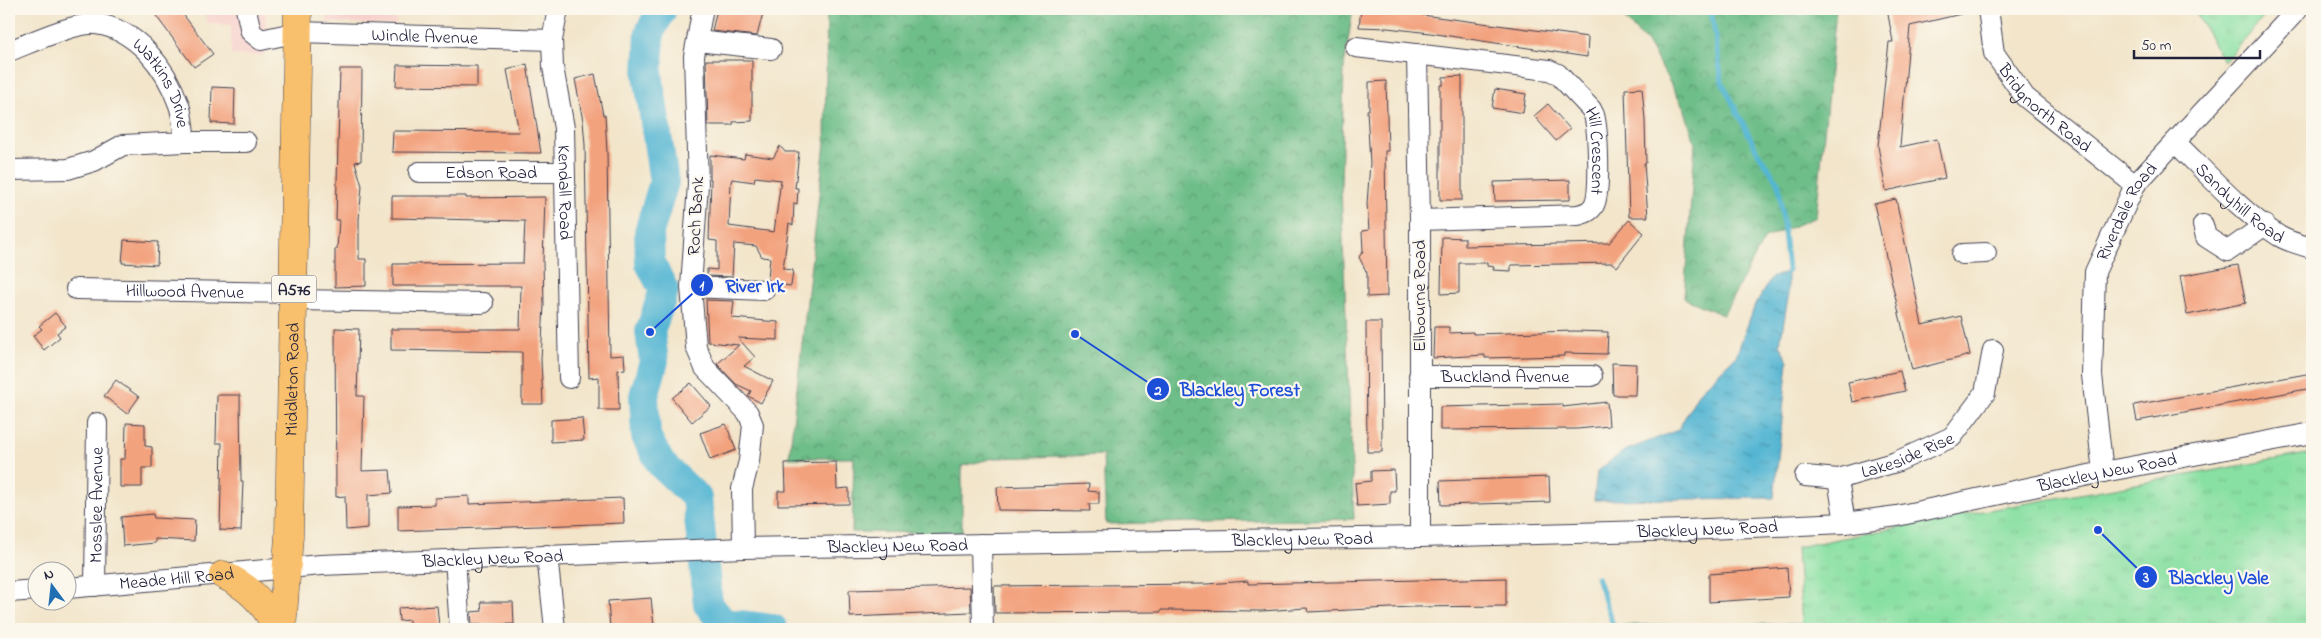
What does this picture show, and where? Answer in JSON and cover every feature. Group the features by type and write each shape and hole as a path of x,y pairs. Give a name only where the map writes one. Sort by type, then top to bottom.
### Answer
{"highway":[{"name":"Middleton Road","path":"282,629 289,536 298,21"},
{"path":"223,575 246,587 255,596 277,629"}],"street":[{"name":"Windle Avenue","path":"246,9 251,32 261,40 298,21 552,40"},
{"name":"Kendall Road","path":"558,9 552,40 553,67 564,128 569,378"},
{"name":"Bridgnorth Road","path":"1988,9 1994,53 2025,96 2135,185"},
{"name":"Riverdale Road","path":"2103,472 2092,375 2094,272 2135,185 2176,143 2298,9"},
{"name":"Roch Bank","path":"702,13 694,56 698,184 691,287 696,346 706,368 748,413 753,425 749,461 742,489 743,548"},
{"name":"Watkins Drive","path":"9,51 71,28 95,24 116,30 134,40 148,52 170,83 180,107 185,142 123,145 94,160 68,169 9,170"},
{"path":"697,41 771,49"},
{"name":"Hill Crescent","path":"1356,47 1549,70 1558,74 1591,109 1594,115 1598,189 1594,206 1587,212 1578,215 1420,220"},
{"name":"Ellbourne Road","path":"1417,54 1420,220 1420,536"},
{"path":"185,142 246,142"},
{"name":"Sandyhill Road","path":"2176,143 2247,212 2280,236 2312,248"},
{"name":"Edson Road","path":"419,172 564,172"},
{"path":"2203,225 2206,237 2228,251 2265,225"},
{"path":"1962,254 1986,253"},
{"path":"691,287 764,290"},
{"name":"Hillwood Avenue","path":"76,289 483,303"},
{"name":"Lakeside Rise","path":"1845,523 1838,479 1896,462 1952,437 1986,393 1992,350"},
{"name":"Buckland Avenue","path":"1419,376 1592,376"},
{"name":"Mosslee Avenue","path":"95,586 97,423"},
{"name":"Blackley New Road","path":"286,569 455,559 743,548 1685,530 1845,523 1897,516 2103,472 2312,433"},
{"path":"1804,476 1838,479"},
{"path":"981,544 983,629"},
{"path":"547,556 556,629"},
{"path":"455,559 460,629"},
{"name":"Meade Hill Road","path":"78,587 286,569"},
{"path":"9,592 28,591"}],"shaded area":[{"path":"202,9 266,9 265,56 231,55 231,25 208,24"},
{"path":"327,9 396,9 396,25 327,22"}],"green space":[{"path":"827,9 1353,9 1344,66 1341,188 1354,519 1106,524 1103,455 994,458 962,466 962,533 852,532 854,458 789,458 825,143"},
{"path":"1615,9 1836,9 1816,217 1765,238 1723,315 1684,298 1695,144 1685,110 1649,45"},
{"path":"2194,9 2255,9 2264,17 2224,62"},
{"path":"2312,453 2312,629 1622,629 1624,625 1802,624 1797,547 1972,513"}],"water":[{"path":"1788,271 1788,298 1780,344 1788,361 1774,498 1594,500 1597,471 1624,451 1678,430 1699,392 1736,356 1755,305 1771,278"}],"building":[{"path":"151,9 179,9 213,54 194,67"},
{"path":"717,9 764,9 757,36 712,31"},
{"path":"1361,9 1407,12 1407,9 1423,9 1422,15 1588,37 1587,57 1430,33 1359,27"},
{"path":"1887,9 1960,9 1961,14 1910,26 1900,147 1937,139 1945,178 1886,191 1878,146 1889,42 1893,42"},
{"path":"706,60 752,60 752,121 733,122 733,125 708,125"},
{"path":"527,64 541,153 392,152 393,131 519,132 507,70"},
{"path":"397,65 477,66 477,87 396,86"},
{"path":"340,69 362,69 361,161 355,162 362,186 359,219 359,259 366,259 366,286 335,287 335,250 337,249 339,220 336,220"},
{"path":"595,74 603,115 605,115 607,152 610,356 624,355 625,369 618,370 619,410 599,410 599,377 589,378 585,145 583,121 575,79"},
{"path":"1462,76 1462,200 1440,200 1440,85 1443,85 1443,77"},
{"path":"1386,81 1388,151 1385,151 1387,296 1367,297 1367,273 1359,257 1363,251 1362,231 1369,230 1367,204 1370,163 1367,110 1369,110 1369,82"},
{"path":"212,87 235,88 234,124 211,123"},
{"path":"1642,88 1645,120 1646,163 1644,163 1648,217 1629,217 1625,89"},
{"path":"1495,89 1526,94 1523,113 1492,108"},
{"path":"1548,104 1570,129 1556,141 1534,116"},
{"path":"780,146 785,152 799,152 795,188 798,188 797,204 794,203 793,225 789,223 783,269 793,270 791,286 774,284 768,279 770,258 762,257 756,246 734,244 732,277 707,276 707,269 717,270 717,241 709,240 710,155 744,159 745,154 773,158","holes":["755,177 781,180 774,232 729,226 732,179 754,182"]},
{"path":"1570,180 1570,200 1495,201 1494,182"},
{"path":"392,196 466,196 466,198 545,197 544,305 541,359 543,404 522,404 522,352 391,350 391,329 520,329 521,286 393,286 393,264 523,263 525,221 392,218"},
{"path":"1896,199 1922,325 1961,316 1970,355 1912,370 1874,204"},
{"path":"1629,220 1644,233 1617,267 1612,263 1511,265 1511,271 1493,270 1494,267 1487,266 1487,263 1459,263 1459,293 1441,294 1442,237 1465,238 1465,246 1609,243"},
{"path":"124,240 158,242 157,265 122,263"},
{"path":"2238,265 2246,303 2187,315 2180,276"},
{"path":"706,300 734,301 732,318 778,322 778,340 738,338 755,357 744,366 773,381 761,403 748,396 751,391 736,384 717,364 739,345 708,342"},
{"path":"55,313 66,326 57,333 60,337 44,350 33,336 42,329 39,326"},
{"path":"1366,322 1381,322 1382,452 1367,452"},
{"path":"1434,327 1449,327 1449,333 1473,332 1473,334 1608,332 1607,354 1564,353 1564,356 1485,358 1485,355 1433,358"},
{"path":"335,328 359,329 357,396 364,396 362,471 390,470 392,493 368,495 368,528 346,530 345,496 336,497"},
{"path":"1612,363 1636,364 1635,395 1613,395"},
{"path":"1900,371 1905,391 1852,402 1848,382"},
{"path":"2312,373 2312,388 2137,421 2134,405"},
{"path":"116,380 139,397 127,414 104,396"},
{"path":"691,383 711,406 692,422 672,398"},
{"path":"217,395 240,395 241,481 243,481 241,531 220,530 222,443 216,443"},
{"path":"1607,402 1609,426 1577,429 1440,430 1440,407 1563,404 1563,407"},
{"path":"582,418 584,440 551,442 551,420"},
{"path":"126,423 145,424 145,446 152,447 152,468 142,468 142,487 120,487 120,459 125,459"},
{"path":"726,424 736,450 710,460 700,433"},
{"path":"836,462 837,489 849,488 849,504 778,505 778,491 786,491 785,463"},
{"path":"1394,470 1395,491 1390,491 1390,504 1357,506 1355,483 1371,481 1371,471"},
{"path":"1549,477 1550,502 1441,505 1440,481"},
{"path":"1089,484 1088,491 1099,492 1099,504 1089,504 1090,511 998,510 997,487"},
{"path":"469,496 469,504 623,498 624,523 398,531 398,506 435,505 435,498"},
{"path":"153,514 154,518 195,520 194,541 155,539 155,543 123,546 121,517"},
{"path":"1787,568 1789,597 1709,602 1709,574"},
{"path":"1506,578 1506,606 1412,607 1308,612 1307,608 1262,611 1161,610 1161,612 995,613 994,586 1207,584 1248,581 1248,584"},
{"path":"970,587 971,612 850,617 849,590"},
{"path":"651,598 654,627 610,629 608,601"},
{"path":"481,602 513,602 514,624 472,625 471,612 482,611"},
{"path":"437,606 439,626 410,629 409,620 399,621 398,608"}],"waterway":[{"path":"662,9 650,32 648,74 664,182 649,232 650,263 664,290 650,332 654,361 644,396 646,436 661,464 697,498 708,604 723,623 773,629"},
{"path":"1711,9 1722,82 1757,151 1779,184 1788,271"},
{"path":"1597,577 1613,625 1612,629"}],"place":[{"name":"River Irk","path":"650,332"},
{"name":"Blackley Forest","path":"1075,334"},
{"name":"Blackley Vale","path":"2098,530"}]}
